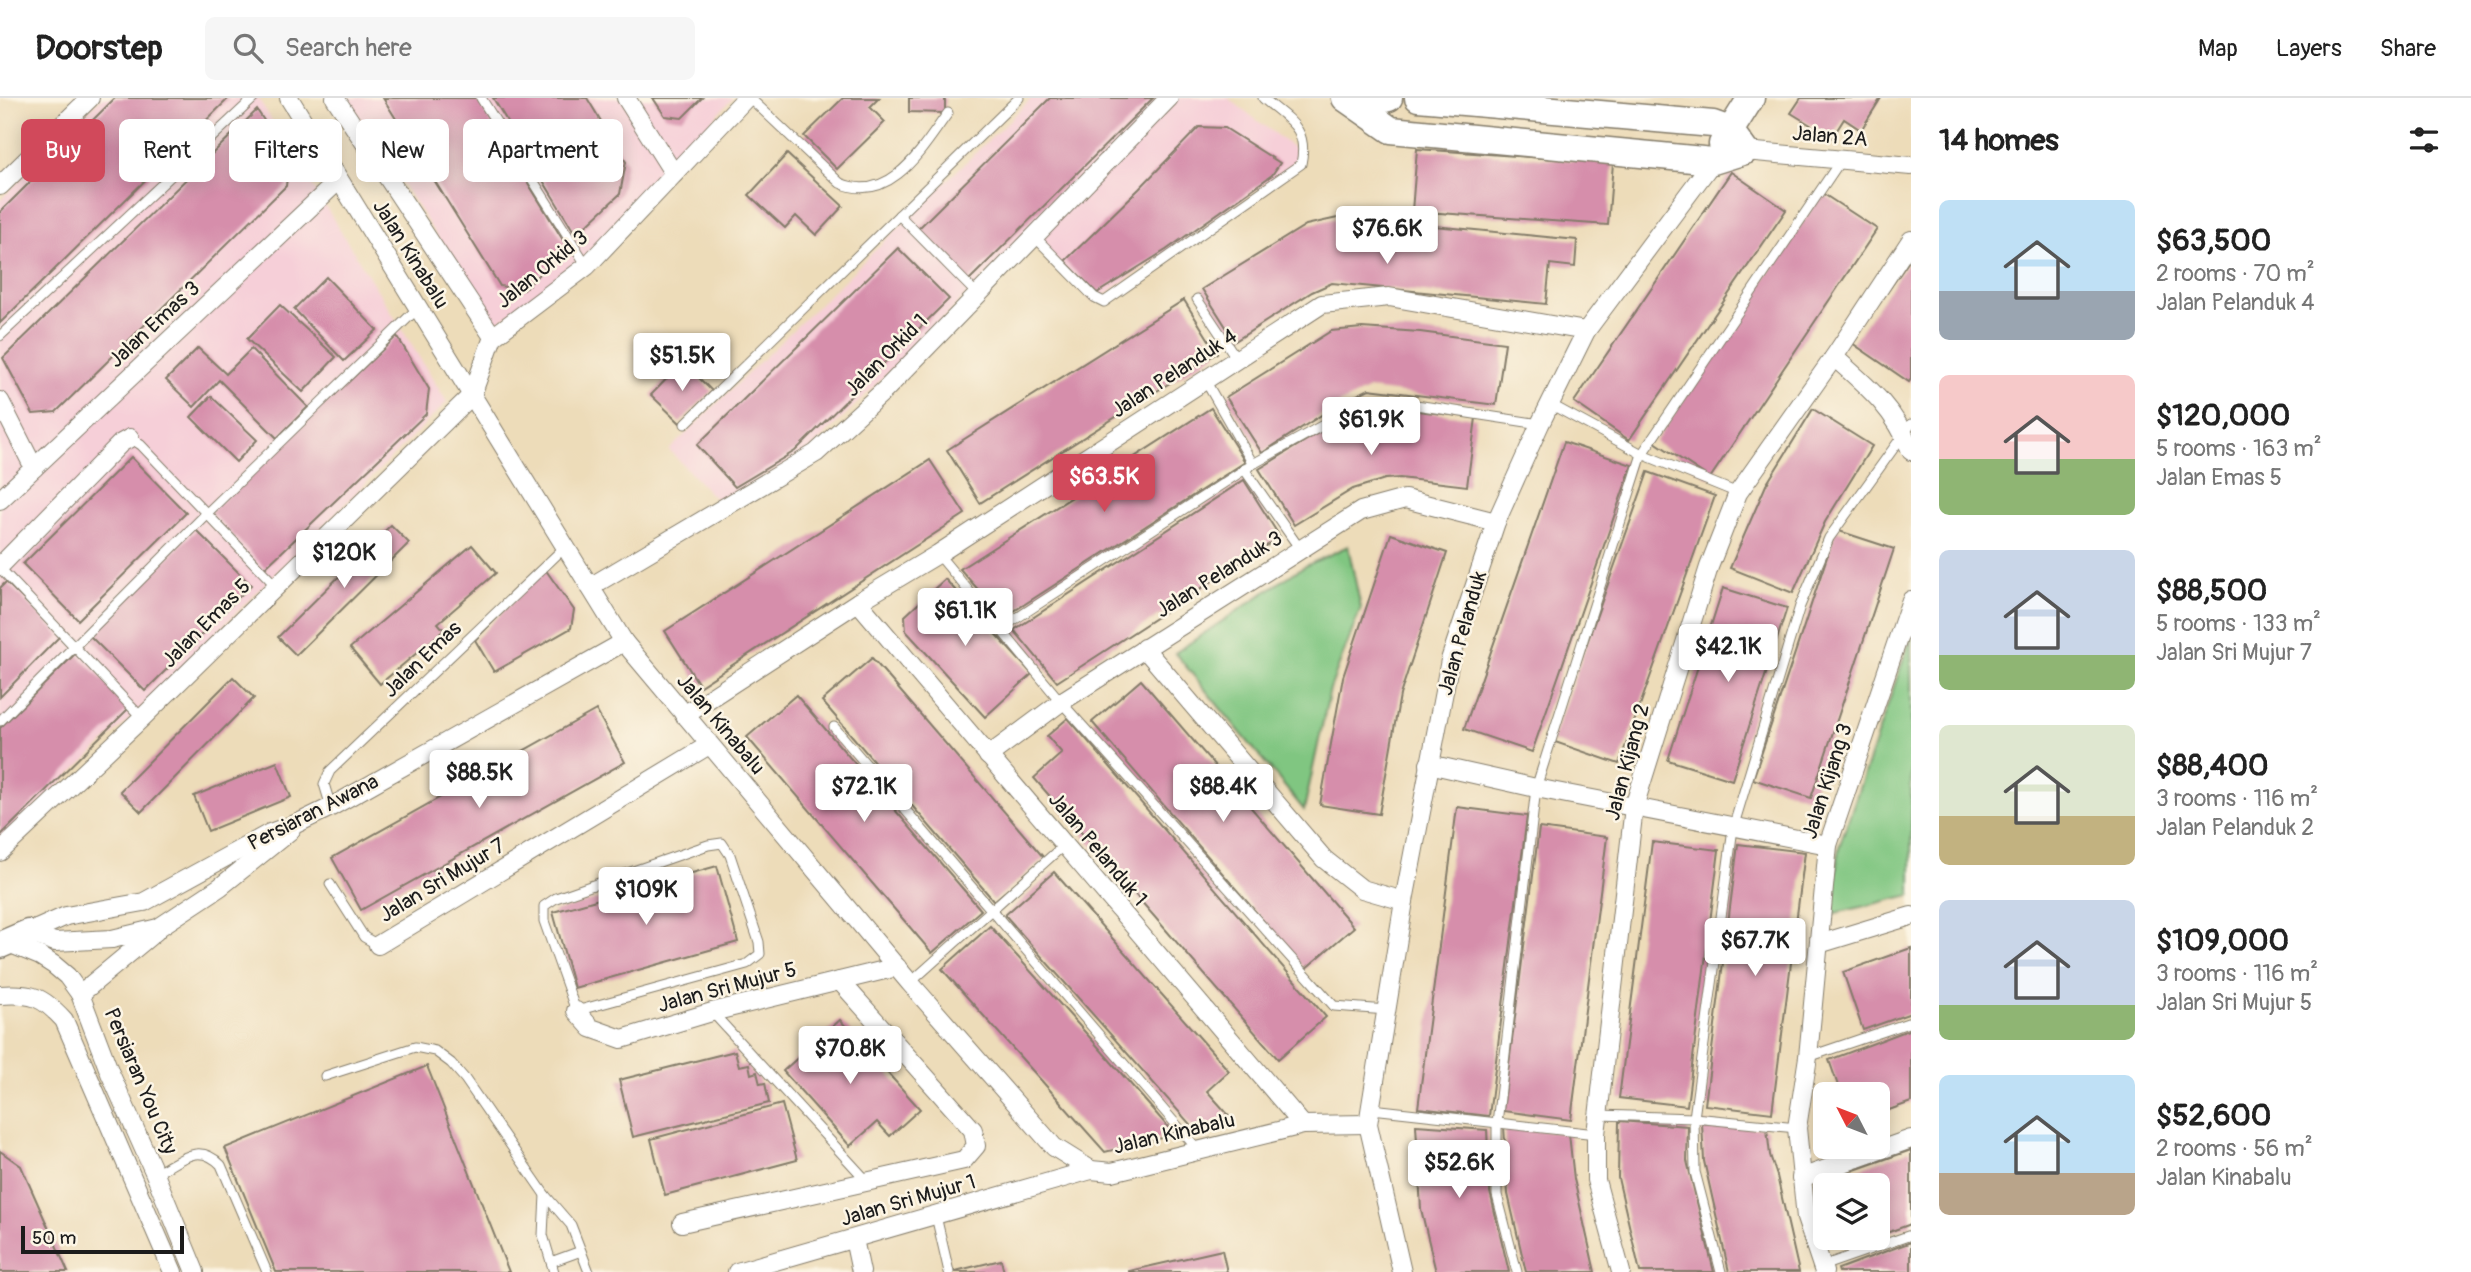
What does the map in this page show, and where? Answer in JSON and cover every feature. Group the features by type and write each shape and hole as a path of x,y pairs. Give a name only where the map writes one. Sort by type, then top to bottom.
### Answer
{"street":[{"path":"0,186 90,98"},
{"name":"Jalan Kinabalu","path":"289,98 302,119"},
{"path":"335,98 493,337"},
{"path":"626,98 674,174"},
{"name":"Jalan Orkid 3","path":"472,395 493,337 587,266 748,98"},
{"name":"Jalan Orkid 1","path":"590,587 816,453 886,389 1170,98"},
{"path":"1703,160 1721,127 1730,98"},
{"path":"1721,127 1751,98"},
{"path":"1351,102 1703,160 1745,151"},
{"path":"1397,111 1633,113 1721,127 1745,151"},
{"name":"Jalan 2A","path":"1745,151 1911,166"},
{"name":"Jalan Pelanduk","path":"1370,1116 1404,901 1450,660 1496,522 1586,331 1689,191 1703,160"},
{"name":"Jalan Emas 3","path":"0,500 337,182"},
{"name":"Jalan Kinabalu","path":"340,182 624,642 910,983 1054,1147 1091,1170 1112,1172 1303,1125 1370,1116"},
{"name":"Jalan Kijang 2","path":"1621,1272 1596,1180 1596,1134 1634,807 1709,567 1738,493 1834,357 1911,240"},
{"name":"Jalan Pelanduk 4","path":"684,715 858,602 938,554 1322,304 1388,298 1586,331"},
{"path":"1834,357 1882,400 1909,436"},
{"name":"Jalan Emas 5","path":"0,852 142,718 472,395"},
{"path":"0,401 34,468"},
{"path":"0,567 121,443 130,438"},
{"name":"Jalan Pelanduk 3","path":"988,756 1061,702 1361,511 1405,499 1496,522"},
{"name":"Jalan Kijang 3","path":"1823,1269 1806,1218 1797,1128 1808,1057 1828,845 1911,600"},
{"name":"Jalan Pelanduk 1","path":"858,602 1303,1125"},
{"name":"Persiaran Awana","path":"11,940 66,916 144,902 260,839 331,807 624,642"},
{"path":"1144,648 1324,859 1362,889 1404,901"},
{"name":"Jalan Sri Mujur 7","path":"378,946 709,745"},
{"path":"1429,764 1733,828 1828,845"},
{"name":"Persiaran Awana","path":"11,940 55,942 112,939 158,928 220,887 274,846 298,823"},
{"path":"1819,944 1911,916"},
{"path":"80,994 158,928"},
{"name":"Persiaran You City","path":"11,940 54,965 67,976 80,994 110,1073 195,1272"},
{"name":"Jalan Sri Mujur 5","path":"576,1011 591,1028 622,1039 712,1012 897,967"},
{"name":"Jalan Sri Mujur 1","path":"682,1223 964,1160 976,1146 973,1130 839,981"},
{"path":"5,996 33,995 47,1002 64,1020 173,1272"},
{"path":"1370,1116 1402,1272"},
{"path":"1801,1178 1911,1139"},
{"name":"Jalan Sri Mujur 1","path":"737,1272 1091,1170"},
{"path":"854,1239 861,1272"}],"lane":[{"path":"0,336 254,98"},
{"path":"481,98 587,266"},
{"path":"748,98 840,183 851,187 876,187 890,181 919,152 948,113"},
{"path":"685,424 1019,98"},
{"path":"1034,236 1094,298 1104,302 1301,164 1305,148 1300,131 1263,98"},
{"path":"1396,98 1397,111"},
{"path":"1517,1272 1497,1195 1497,1123 1536,788 1642,454 1841,160"},
{"path":"899,215 977,294"},
{"path":"1197,299 1237,359"},
{"path":"0,721 206,514 418,307"},
{"path":"1205,380 1252,464"},
{"path":"1550,404 1642,454 1738,493"},
{"path":"1000,629 1244,469 1343,414 1367,405 1416,405 1540,424"},
{"path":"1721,1272 1695,1172 1694,1118 1733,828 1800,606 1829,538 1909,436"},
{"path":"130,438 141,445 276,586"},
{"path":"1244,469 1300,549"},
{"name":"Jalan Emas","path":"331,807 324,784 330,771 565,547"},
{"path":"938,554 1061,702 1334,1006 1387,1010"},
{"path":"0,567 142,718"},
{"path":"834,727 1199,1151"},
{"path":"722,843 730,855 759,942 760,954 747,964 576,1011 544,921 544,906 568,894 708,845 722,843"},
{"path":"910,983 1065,845"},
{"path":"330,884 364,937 378,946"},
{"path":"712,1012 867,1181"},
{"path":"1808,1057 1911,1022"},
{"path":"324,1076 415,1047 435,1051 451,1063 465,1079 545,1195 570,1225 589,1272"},
{"path":"1599,1115 1694,1118 1797,1128"},
{"path":"1370,1116 1497,1123 1596,1134"},
{"path":"155,1174 196,1153 211,1154 221,1165 267,1272"},
{"path":"545,1195 543,1235 552,1267 581,1251"},
{"path":"936,1216 949,1272"},
{"path":"1823,1269 1911,1235"}],"shaded area":[{"path":"101,98 258,98 271,119 229,119 229,182 310,182 447,402 131,718 0,840 0,200 21,179 21,182 105,182 105,119 80,119"},
{"path":"347,98 733,98 578,263 494,325 401,182 449,182 449,119 361,119"},
{"path":"1032,98 1228,98 1296,150 1296,162 1094,302 1026,236 812,448 719,503 669,450"}],"green space":[{"path":"1348,546 1361,608 1330,689 1304,810 1175,653 1301,568"},
{"path":"1911,637 1911,895 1832,914 1839,847"}],"building":[{"path":"115,98 229,98 208,119 119,119 119,182 144,182 0,323 0,212 30,182 105,182 105,119 94,119"},
{"path":"383,98 476,98 489,119 463,119 463,182 527,182 566,245 524,290 500,286 435,182 449,182 449,119 396,119"},
{"path":"493,98 587,98 600,119 506,119"},
{"path":"653,98 702,98 682,118 665,116"},
{"path":"843,98 879,98 870,107 885,122 837,169 804,136"},
{"path":"909,98 945,98 945,113 909,112"},
{"path":"1050,98 1153,98 967,282 917,230"},
{"path":"1801,98 1881,98 1861,130 1844,119 1832,138 1791,113"},
{"path":"257,110 263,119 248,119"},
{"path":"1199,127 1225,128 1280,163 1272,175 1166,250 1097,293 1065,261"},
{"path":"229,137 229,182 286,182 286,186 56,412 33,414 3,358 183,182 215,182 215,151"},
{"path":"1417,149 1613,163 1608,225 1412,211"},
{"path":"787,154 843,206 816,235 796,216 785,228 749,195"},
{"path":"623,157 626,162 623,178"},
{"path":"1731,172 1786,210 1629,440 1574,402"},
{"path":"544,182 622,182 620,194 576,235"},
{"path":"1822,193 1877,229 1710,478 1655,442"},
{"path":"1342,217 1577,240 1575,267 1550,264 1546,304 1332,283 1312,292 1235,341 1202,289 1306,225"},
{"path":"898,248 949,299 795,451 735,487 697,445"},
{"path":"1911,258 1911,379 1909,382 1852,343"},
{"path":"326,277 377,330 344,361 294,309"},
{"path":"1184,300 1217,353 980,503 947,450"},
{"path":"280,305 336,357 303,392 247,339"},
{"path":"1362,328 1505,343 1496,405 1369,389 1337,405 1262,453 1226,397 1331,331"},
{"path":"397,336 429,389 426,414 265,568 211,512"},
{"path":"198,348 226,374 251,349 308,407 277,438 219,380 194,407 166,380"},
{"path":"683,362 712,391 680,423 651,395"},
{"path":"211,396 257,440 236,462 191,417"},
{"path":"1211,408 1245,462 1025,604 1003,618 960,569"},
{"path":"1377,409 1476,418 1467,486 1400,478 1385,479 1353,489 1294,525 1259,469 1345,417"},
{"path":"1813,409 1872,446 1825,522 1793,593 1730,568 1766,485"},
{"path":"1564,442 1632,465 1532,752 1464,729"},
{"path":"131,457 186,513 78,620 23,564"},
{"path":"930,460 965,514 700,686 665,631"},
{"path":"1648,472 1715,496 1619,764 1552,741"},
{"path":"1244,480 1280,537 1057,682 1014,630"},
{"path":"391,525 409,543 296,655 278,637"},
{"path":"196,530 251,585 145,691 90,636"},
{"path":"1836,530 1894,549 1811,798 1753,779"},
{"path":"1391,534 1447,553 1400,695 1379,814 1320,805 1343,677"},
{"path":"472,545 496,573 438,623 444,630 380,684 350,648"},
{"path":"545,569 574,610 571,628 494,672 475,640"},
{"path":"945,579 1032,674 985,717 906,631 905,616"},
{"path":"6,582 60,636 0,697 0,588"},
{"path":"1723,588 1787,608 1732,780 1668,760"},
{"path":"76,653 130,707 0,836 0,728"},
{"path":"872,658 1044,858 994,901 822,701"},
{"path":"233,677 254,698 141,812 120,791"},
{"path":"1141,680 1354,927 1305,969 1092,722"},
{"path":"796,695 981,910 932,953 747,737"},
{"path":"596,710 625,762 361,910 332,858"},
{"path":"1068,718 1326,1017 1278,1059 1034,778 1062,753 1047,736"},
{"path":"277,762 291,797 208,831 194,796"},
{"path":"1457,807 1527,816 1489,1116 1418,1108"},
{"path":"1539,828 1607,837 1571,1120 1503,1111"},
{"path":"1652,842 1719,850 1687,1106 1619,1098"},
{"path":"1738,844 1805,852 1772,1113 1705,1105"},
{"path":"717,866 738,942 574,988 553,912"},
{"path":"1054,872 1229,1071 1207,1091 1233,1120 1195,1130 1005,915"},
{"path":"990,926 1175,1135 1105,1152 942,969"},
{"path":"1911,948 1911,1013 1863,1030 1843,972"},
{"path":"840,1020 920,1109 890,1136 877,1122 850,1146 783,1071"},
{"path":"1911,1029 1911,1102 1890,1110 1890,1082 1837,1082 1829,1060"},
{"path":"735,1051 739,1066 749,1064 751,1074 757,1072 760,1084 765,1083 769,1103 633,1137 619,1080"},
{"path":"427,1066 509,1272 276,1272 225,1148"},
{"path":"782,1104 797,1160 665,1195 651,1139"},
{"path":"1619,1121 1688,1126 1687,1161 1714,1272 1640,1272 1618,1178"},
{"path":"1702,1123 1767,1129 1770,1155 1799,1272 1729,1272 1704,1161"},
{"path":"1416,1125 1487,1130 1490,1192 1509,1272 1436,1272 1421,1209"},
{"path":"1504,1126 1569,1134 1574,1179 1595,1272 1526,1272 1508,1194"},
{"path":"1911,1150 1911,1224 1890,1232 1890,1173 1846,1173"},
{"path":"0,1151 21,1166 68,1272 0,1272"},
{"path":"1911,1242 1911,1272 1839,1272 1838,1269"},
{"path":"1222,1250 1227,1272 1129,1272 1129,1271"},
{"path":"1001,1260 1004,1272 955,1272 955,1271"}]}
